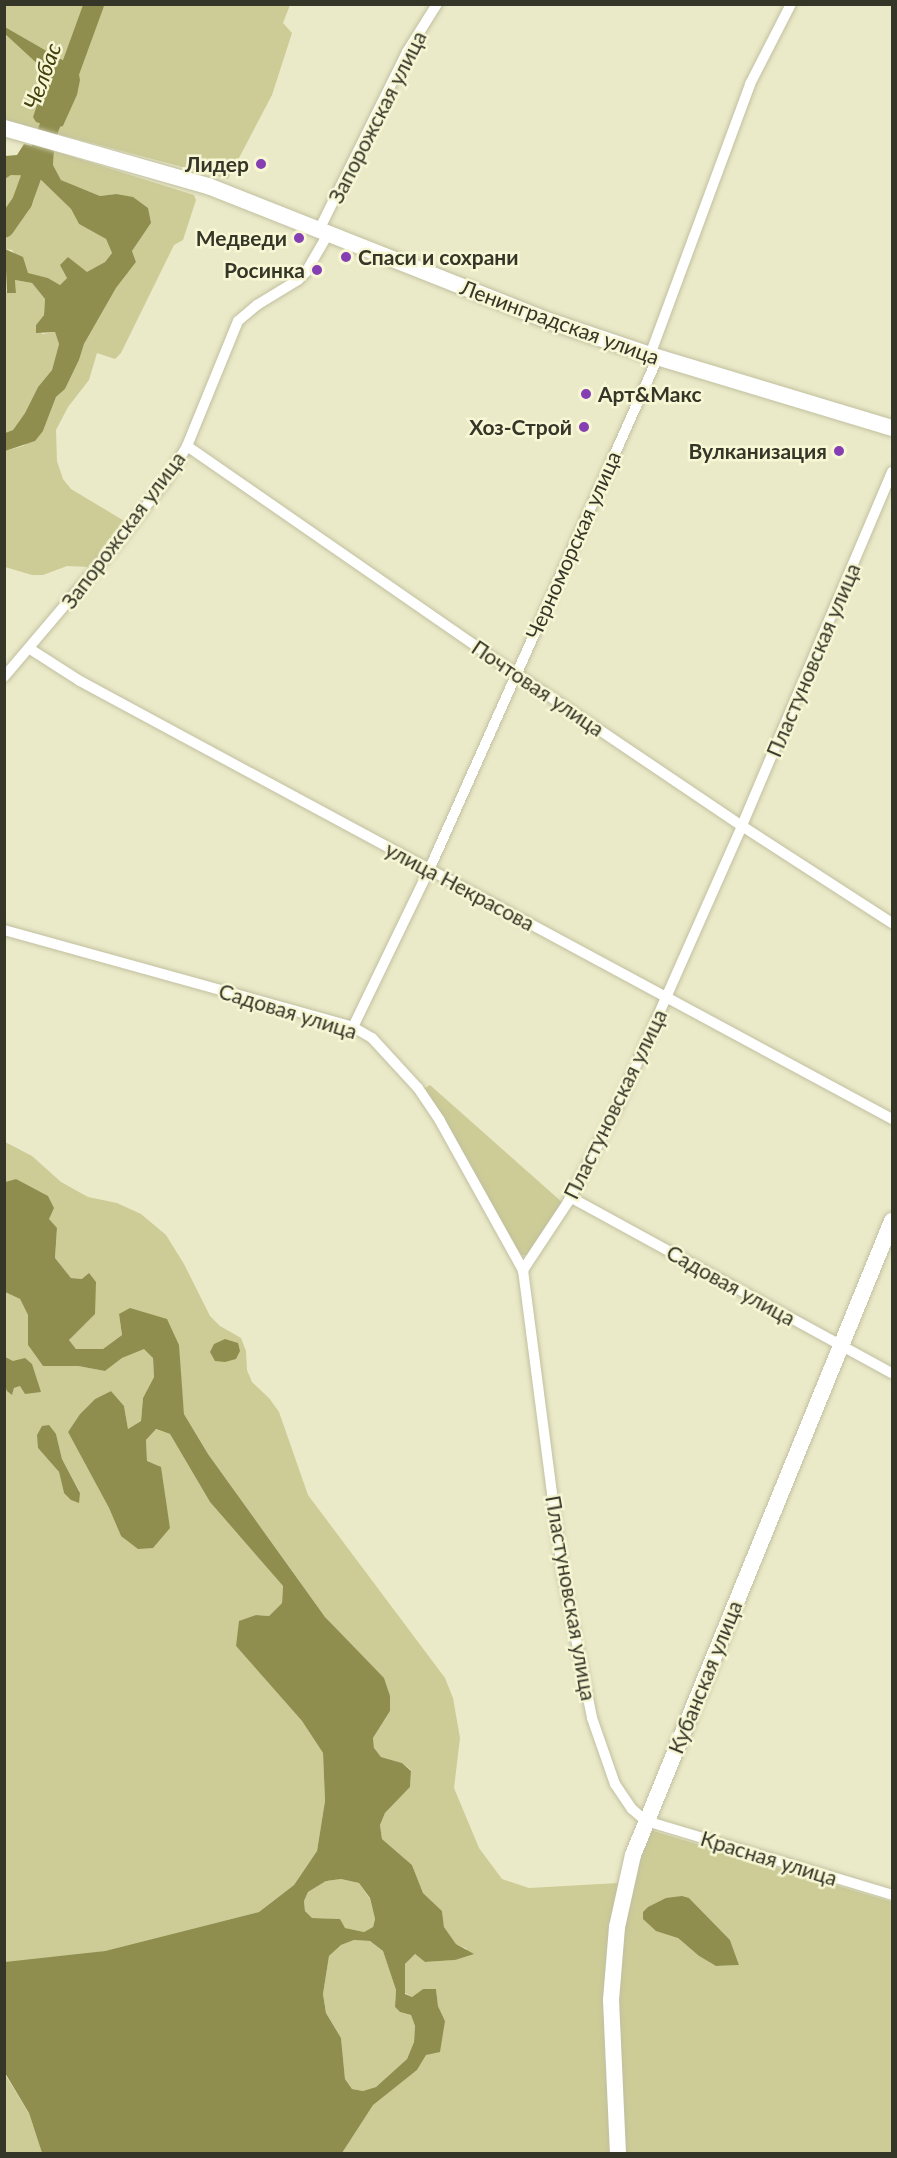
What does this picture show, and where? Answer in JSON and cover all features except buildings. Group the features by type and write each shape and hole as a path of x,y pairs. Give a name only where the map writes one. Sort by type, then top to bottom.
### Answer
{"street":[{"name":"Запорожская улица","path":"4,677 116,545 166,480 187,446 238,321 257,305 298,280 306,272 406,52 436,4"},
{"name":"Черноморская улица","path":"353,1027 429,870 654,356 750,84 791,4"},
{"name":"Ленинградская улица","path":"4,128 208,186 552,322 654,356 892,428"},
{"name":"Почтовая улица","path":"187,446 515,673 742,826 892,923"},
{"name":"Пластуновская улица","path":"646,1821 632,1809 615,1784 592,1718 562,1570 523,1270 570,1197 616,1110 742,826 892,472"},
{"name":"улица Некрасова","path":"30,649 80,681 892,1119"},
{"name":"Садовая улица","path":"4,930 353,1027 380,1043 418,1088 454,1144 523,1270"},
{"name":"Садовая улица","path":"570,1197 892,1373"},
{"name":"Кубанская улица","path":"618,2154 611,2033 614,1949 627,1875 646,1821 892,1221"},
{"name":"Красная улица","path":"646,1821 892,1895"}],"shaded area":[{"path":"4,5 290,5 283,23 292,33 272,95 228,179 5,120 5,34 43,69 43,87 36,104 63,126 77,95 57,57 5,27"},
{"path":"5,27 78,69 80,80 77,95 63,126 55,128 36,122 33,117 43,87 43,69 5,34"},
{"path":"24,144 54,151 53,165 61,180 100,196 116,194 133,197 148,208 151,223 132,251 136,262 116,288 84,344 65,389 56,397 43,431 35,441 5,451 5,433 13,430 25,413 38,387 52,370 59,344 55,332 36,333 36,325 44,315 45,299 32,283 15,280 16,293 7,293 5,249 23,257 28,273 48,278 60,285 67,278 60,265 68,257 87,272 105,262 112,253 106,239 79,224 71,209 37,176 11,175 5,179 5,156 17,155"},
{"path":"54,151 194,195 196,200 183,240 174,245 121,353 115,359 97,353 89,380 68,407 56,430 57,461 63,479 71,489 126,522 89,567 67,566 43,575 32,575 5,567 4,451 23,446 43,431 56,397 65,389 84,344 116,288 136,262 132,251 151,223 116,194 100,196 61,180 53,165"},
{"path":"11,175 37,176 71,209 79,224 106,239 112,253 105,262 87,273 68,257 67,278 60,285 48,278 28,274 12,250 5,249 5,179"},
{"path":"15,280 32,283 45,299 44,315 36,325 42,334 55,332 59,344 52,370 38,387 25,413 13,430 5,433 4,286 7,293 16,293"},
{"path":"430,1085 563,1203 528,1255 521,1255 424,1089"},
{"path":"5,1142 32,1156 61,1182 88,1197 117,1203 141,1214 166,1235 184,1264 210,1316 220,1326 241,1338 246,1351 247,1370 252,1382 269,1398 279,1412 308,1495 445,1678 453,1698 460,1738 454,1788 479,1848 502,1879 529,1888 618,1883 606,1973 604,2029 610,2153 342,2153 372,2105 417,2070 445,2021 438,2006 436,1989 423,1989 412,1997 405,1993 405,1964 415,1954 425,1962 455,1960 467,1949 456,1944 444,1927 442,1911 423,1893 412,1865 382,1839 380,1825 385,1813 410,1787 411,1770 402,1763 381,1757 374,1749 373,1738 390,1711 353,1647 325,1617 208,1454 184,1414 181,1380 119,1314 122,1335 103,1349 76,1349 69,1340 80,1327 82,1279 71,1278 55,1258 57,1229 16,1179 5,1182"},
{"path":"16,1179 48,1196 54,1208 49,1219 57,1228 55,1258 71,1278 82,1279 89,1273 96,1282 95,1314 69,1340 76,1349 103,1349 122,1335 119,1314 130,1308 167,1319 179,1345 184,1414 208,1454 325,1617 384,1678 390,1696 390,1711 373,1738 374,1748 381,1757 402,1763 411,1771 410,1787 385,1813 380,1825 382,1839 412,1865 423,1893 442,1911 444,1927 456,1944 474,1954 455,1960 425,1962 415,1954 405,1964 405,1994 412,1997 423,1989 436,1989 438,2006 445,2021 440,2052 426,2055 417,2070 373,2105 342,2153 42,2153 29,2113 5,2073 5,1962 105,1951 259,1912 294,1885 317,1851 325,1801 323,1753 302,1721 236,1646 239,1621 256,1615 269,1616 282,1603 283,1586 210,1502 170,1434 156,1429 146,1440 147,1461 161,1467 170,1528 153,1548 138,1549 121,1536 109,1508 68,1432 80,1414 95,1399 111,1391 124,1406 128,1429 141,1421 143,1398 154,1377 153,1358 144,1349 122,1358 105,1371 78,1366 43,1366 28,1345 28,1315 20,1299 5,1292 5,1182","holes":["341,1879 359,1883 370,1898 375,1919 373,1927 364,1932 345,1928 340,1919 312,1918 305,1911 304,1901 308,1892 326,1881","354,1940 370,1941 383,1951 396,1990 395,2007 400,2012 411,2015 415,2026 414,2042 407,2059 376,2087 363,2091 352,2089 345,2079 341,2038 326,2013 323,1994 329,1956 341,1945"]},
{"path":"5,1292 20,1299 28,1315 28,1345 43,1366 78,1366 105,1371 122,1358 144,1348 153,1358 154,1377 143,1398 141,1421 128,1429 124,1406 111,1391 95,1399 80,1414 68,1432 109,1508 121,1536 170,1528 165,1500 147,1461 146,1440 155,1429 170,1434 210,1502 283,1586 282,1603 269,1616 256,1615 236,1646 302,1721 323,1753 325,1801 317,1851 294,1885 259,1912 105,1951 7,1964 5,1962 4,1386 12,1394 14,1388 20,1386 13,1361 5,1356","holes":["56,1434 62,1459 80,1492 64,1493 59,1472 38,1448"]},
{"path":"225,1339 238,1343 240,1351 236,1359 225,1362 215,1361 210,1352 214,1344"},
{"path":"4,1356 13,1361 25,1358 32,1364 41,1392 25,1394 20,1386 14,1388 12,1395 7,1391"},
{"path":"49,1425 56,1434 62,1459 80,1493 79,1503 71,1500 64,1493 59,1472 38,1448 37,1435 42,1426"},
{"path":"650,1830 892,1902 892,2153 624,2154 618,1993 621,1945 636,1868","holes":["689,1898 730,1940 739,1965 716,1966 699,1956 678,1938"]},
{"path":"341,1879 359,1883 370,1899 375,1919 373,1927 364,1932 344,1928 340,1919 311,1918 305,1911 304,1901 308,1892 326,1881"},
{"path":"682,1896 689,1898 730,1940 739,1965 716,1966 699,1956 678,1938 656,1931 643,1919 643,1912 648,1907 666,1898"},
{"path":"354,1940 370,1941 383,1951 396,1990 395,2007 400,2012 411,2015 415,2026 414,2042 407,2059 376,2087 363,2091 352,2089 345,2079 341,2038 326,2013 323,1994 329,1956 341,1945"},
{"path":"4,2073 29,2113 42,2153 5,2153"}],"waterway":[{"name":"Челбас","path":"4,228 22,202 94,4"}],"place":[{"name":"Лидер","path":"261,164"},
{"name":"Медведи","path":"299,238"},
{"name":"Спаси и сохрани","path":"346,257"},
{"name":"Росинка","path":"317,270"},
{"name":"Арт&Макс","path":"586,394"},
{"name":"Хоз-Строй","path":"584,427"},
{"name":"Вулканизация","path":"839,451"}]}
